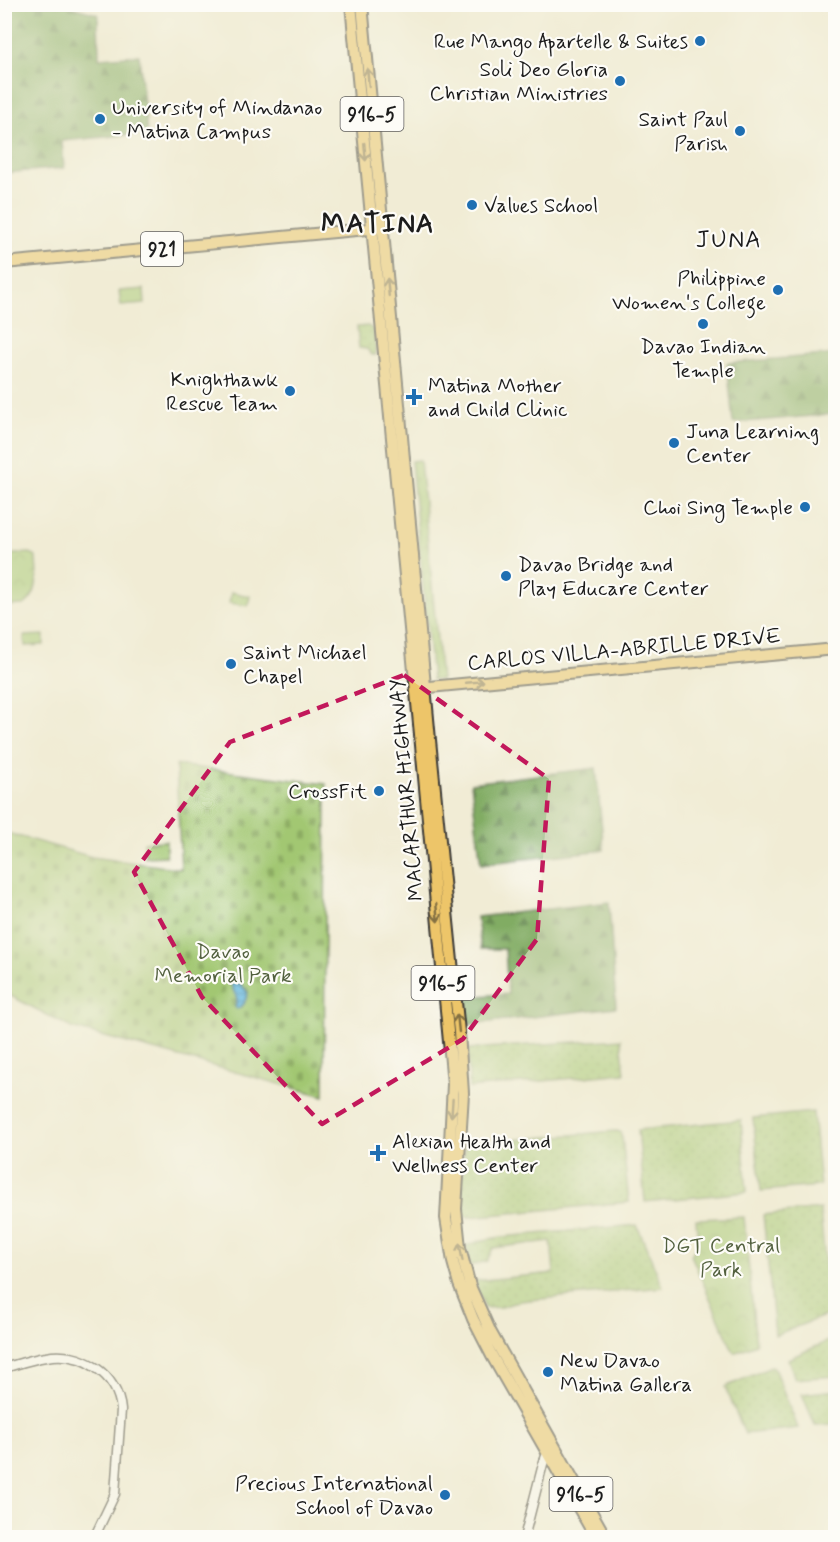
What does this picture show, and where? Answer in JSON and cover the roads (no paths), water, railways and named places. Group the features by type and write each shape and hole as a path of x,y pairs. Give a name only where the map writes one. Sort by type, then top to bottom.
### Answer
{"main road":[{"name":"MACARTHUR HIGHWAY","path":"351,4 359,31 428,777 447,965 463,1084 456,1191 457,1228 462,1260 496,1353 552,1452 596,1538"},
{"name":"MACARTHUR HIGHWAY","path":"359,31 362,4"},
{"name":"921","path":"4,263 378,228"},
{"name":"CARLOS VILLA-ABRILLE DRIVE","path":"420,687 836,649"},
{"name":"MACARTHUR HIGHWAY","path":"552,1452 606,1538"}],"street":[{"path":"4,1368 46,1357 73,1358 93,1365 108,1378 114,1387 121,1410 117,1484 113,1502 94,1538"},
{"path":"524,1538 543,1464 552,1452"}],"water":[{"path":"233,981 241,984 248,993 244,1004 237,1009 235,1007 237,999 231,984"}],"place":[{"name":"Rue Mango Apartelle & Suites","path":"700,41"},
{"name":"Soli Deo Gloria Christian Ministries","path":"620,81"},
{"name":"University of Mindanao - Matina Campus","path":"100,119"},
{"name":"Saint Paul Parish","path":"740,131"},
{"name":"Values School","path":"472,205"},
{"name":"Philippine Women's College","path":"778,290"},
{"name":"Davao Indian Temple","path":"703,324"},
{"name":"Knighthawk Rescue Team","path":"290,391"},
{"name":"Matina Mother and Child Clinic","path":"414,397"},
{"name":"Juna Learning Center","path":"674,443"},
{"name":"Choi Sing Temple","path":"805,507"},
{"name":"Davao Bridge and Play Educare Center","path":"506,576"},
{"name":"Saint Michael Chapel","path":"231,664"},
{"name":"CrossFit","path":"379,791"},
{"name":"Alexian Health and Wellness Center","path":"378,1153"},
{"name":"New Davao Matina Gallera","path":"548,1372"},
{"name":"Precious International School of Davao","path":"445,1495"}],"district":[{"name":"MATINA","path":"378,223"},
{"name":"JUNA","path":"729,239"}],"park label":[{"name":"Davao Memorial Park","path":"223,963"},
{"name":"DGT Central Park","path":"721,1257"}]}
